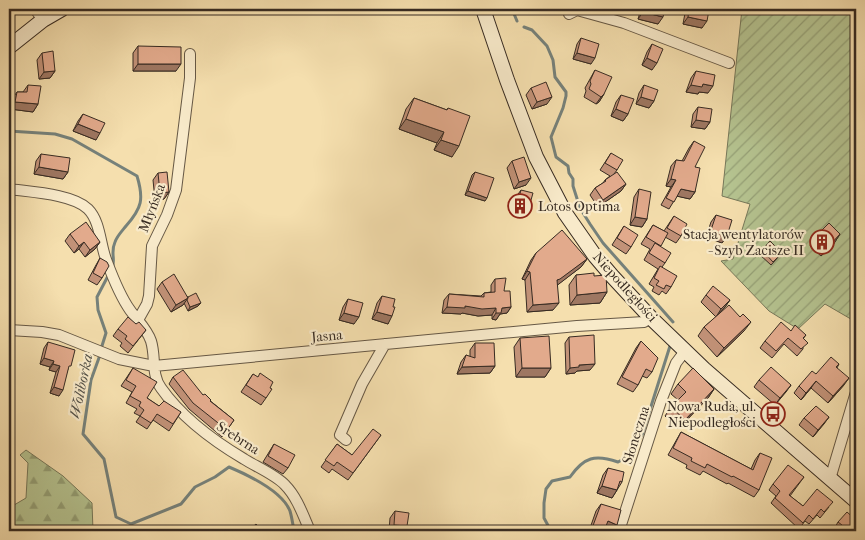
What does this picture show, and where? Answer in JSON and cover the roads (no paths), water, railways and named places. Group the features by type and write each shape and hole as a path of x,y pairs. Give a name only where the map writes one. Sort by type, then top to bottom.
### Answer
{"street":[{"path":"9,47 39,14 62,9"},
{"name":"Niepodległości","path":"483,9 536,157 565,213 595,256 651,318 685,351 856,501"},
{"path":"569,14 577,10 624,23 728,63"},
{"name":"Młyńska","path":"138,320 147,304 149,296 152,246 167,215 176,190 190,78 190,54"},
{"path":"9,189 73,200 86,207 93,215 107,263 129,309 151,341 154,366"},
{"name":"Jasna","path":"9,330 59,335 129,362 154,366 577,326 644,322 651,318"},
{"path":"346,440 340,435 362,384 385,344"},
{"name":"Słoneczna","path":"619,531 661,401 676,363 685,351"},
{"name":"Srebrna","path":"154,366 156,380 160,387 200,430 224,448 284,484 301,510 310,531"},
{"path":"830,479 856,392"}],"waterway":[{"path":"512,9 517,21"},
{"path":"524,27 532,30 547,46 553,60 555,77 566,92 563,108 551,137 556,157 568,166 580,208 603,243 673,322"},
{"name":"Woliborka","path":"9,131 55,134 72,139 137,176 141,197 140,203 135,214 116,240 113,249 112,269"},
{"name":"Woliborka","path":"101,349 106,333 98,310 97,297 109,274"},
{"path":"551,531 544,518 546,489 552,481 570,477 585,461 603,458 618,462 629,456 642,435 670,346"},
{"name":"Woliborka","path":"100,355 91,380 83,434 104,459 116,517 131,524 181,504 195,487 215,477 229,467 264,484 280,497 290,511 294,531"}],"place":[{"name":"Lotos Optima","path":"520,206"},
{"name":"Stacja wentylatorów - Szyb Zacisze II","path":"822,242"},
{"name":"Nowa Ruda, ul. Niepodległości","path":"773,414"}]}
